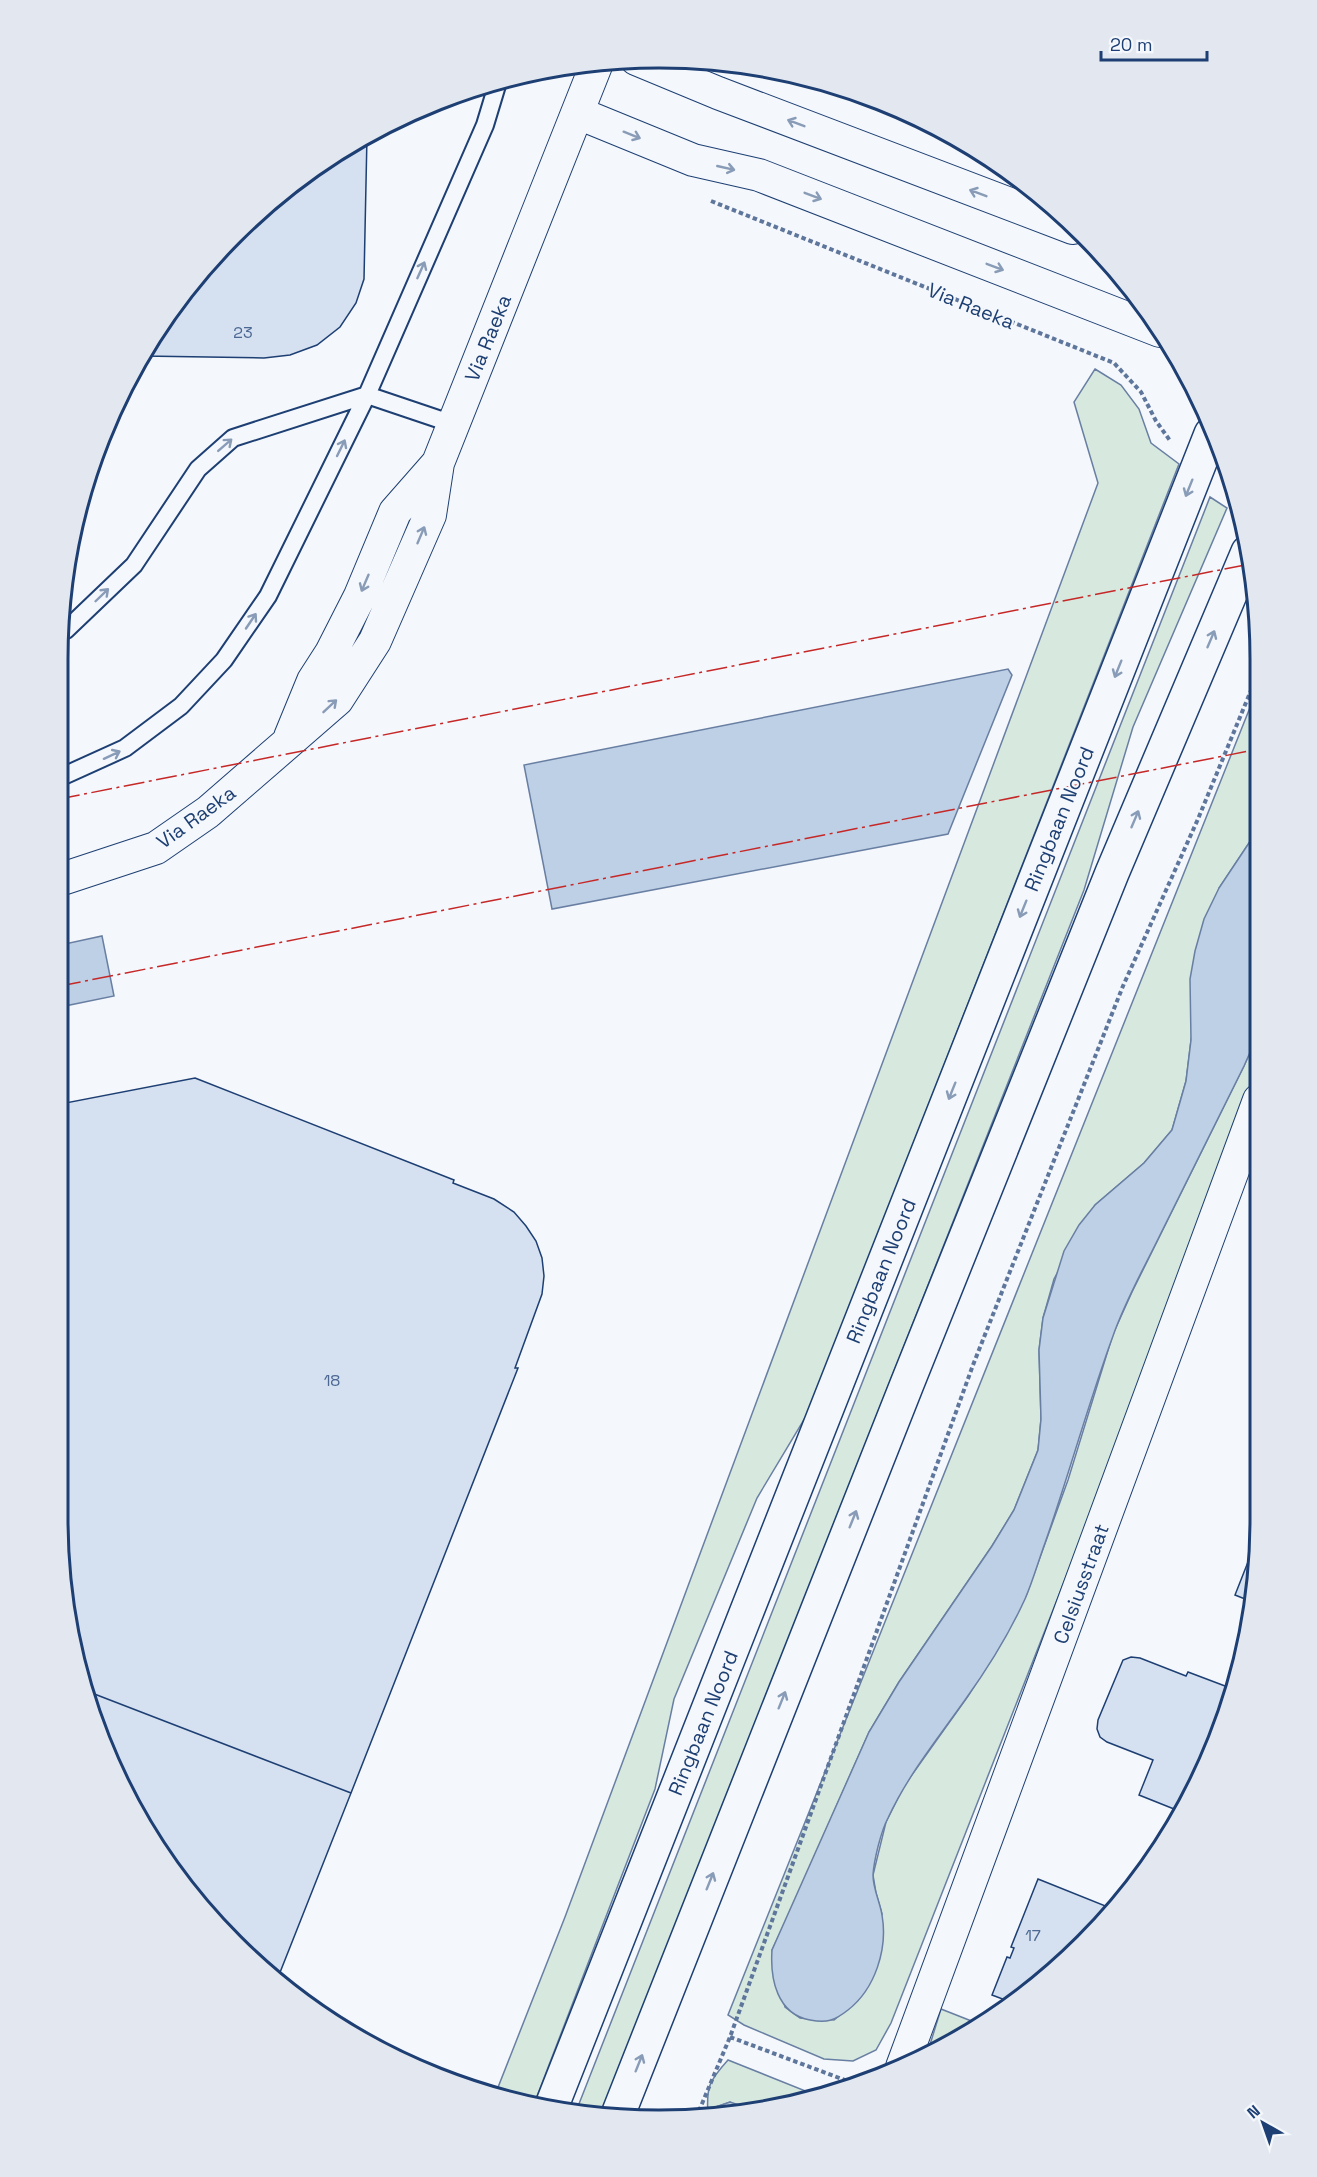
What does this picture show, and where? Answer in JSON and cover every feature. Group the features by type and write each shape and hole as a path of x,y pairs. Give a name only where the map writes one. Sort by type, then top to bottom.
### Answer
{"main road":[{"name":"Ringbaan Noord","path":"554,2100 1206,446"},
{"path":"621,2108 1107,884 1242,567"}],"street":[{"path":"658,68 1056,222"},
{"name":"Via Raeka","path":"68,877 156,848 208,812 287,745 313,681 331,653 360,596 395,512 438,463 594,72"},
{"path":"578,113 693,160 759,175 1147,326"},
{"name":"Celsiusstraat","path":"906,2055 1250,1124"}],"lane":[{"path":"68,774 125,748 181,706 224,660 268,596 367,395 484,125 495,91"},
{"path":"69,627 134,565 198,469 233,438 367,395 453,424"}],"path":[{"name":"Via Raeka","path":"703,198 1114,363 1141,392 1156,421 1172,443 1206,446"},
{"path":"700,2108 730,2037 973,1365 1123,986 1198,819 1250,693"},
{"path":"730,2037 843,2079"}],"shaded area":[{"path":"1095,369 1121,385 1139,409 1151,443 1179,464 808,1413 757,1498 674,1699 655,1789 537,2097 498,2087 565,1917 1098,483 1074,402"},
{"path":"1210,497 1227,508 1133,727 1084,890 604,2106 579,2104"},
{"path":"1250,708 1250,842 1219,888 1191,1040 1186,1081 1172,1130 1144,1163 1095,1205 1054,1279 1043,1318 1039,1350 1041,1419 1038,1450 1014,1510 899,1682 869,1732 772,1950 785,2007 800,2018 834,2020 858,2000 882,1914 873,1875 886,1822 904,1786 968,1696 996,1652 1026,1596 1068,1480 1113,1334 1250,1052 1250,1108 891,2023 876,2050 853,2061 824,2059 744,2025 728,2015"},
{"path":"941,2009 970,2020 954,2030 930,2043"},
{"path":"728,2060 804,2091 774,2098 733,2104 730,2102 708,2107 708,2091"}],"water":[{"path":"1008,669 1012,675 948,834 552,909 524,765"},
{"path":"1250,842 1250,1052 1118,1323 1025,1599 990,1663 914,1772 885,1824 873,1875 882,1915 883,1941 872,1980 866,1991 839,2017 821,2021 799,2016 790,2011 778,1994 772,1972 772,1950 869,1732 899,1682 1014,1510 1038,1450 1041,1419 1039,1350 1043,1318 1064,1251 1079,1225 1095,1205 1144,1163 1172,1130 1186,1081 1191,1040 1190,979 1195,951 1204,919 1219,888"},
{"path":"102,936 114,996 68,1005 68,943"}],"building":[{"path":"367,145 364,279 356,303 340,327 317,345 290,355 264,358 151,356 190,299 241,241 299,190 330,167"},
{"path":"195,1078 454,1180 453,1183 494,1199 514,1212 536,1241 542,1258 544,1276 542,1294 515,1368 518,1368 351,1793 95,1694 79,1634 69,1557 68,1102"},
{"path":"1247,1564 1244,1598 1235,1595"},
{"path":"1131,1657 1140,1658 1186,1676 1188,1672 1225,1686 1205,1745 1173,1809 1139,1795 1153,1760 1107,1742 1100,1737 1097,1729 1098,1720 1123,1660"},
{"path":"95,1694 351,1793 280,1972 214,1908 167,1847 128,1780 112,1745"},
{"path":"1038,1879 1105,1906 1048,1963 1002,1999 992,1995 1007,1957 1010,1958 1014,1948 1011,1947"}],"power":[{"path":"68,797 1242,566"},
{"path":"68,984 1250,751"}]}
